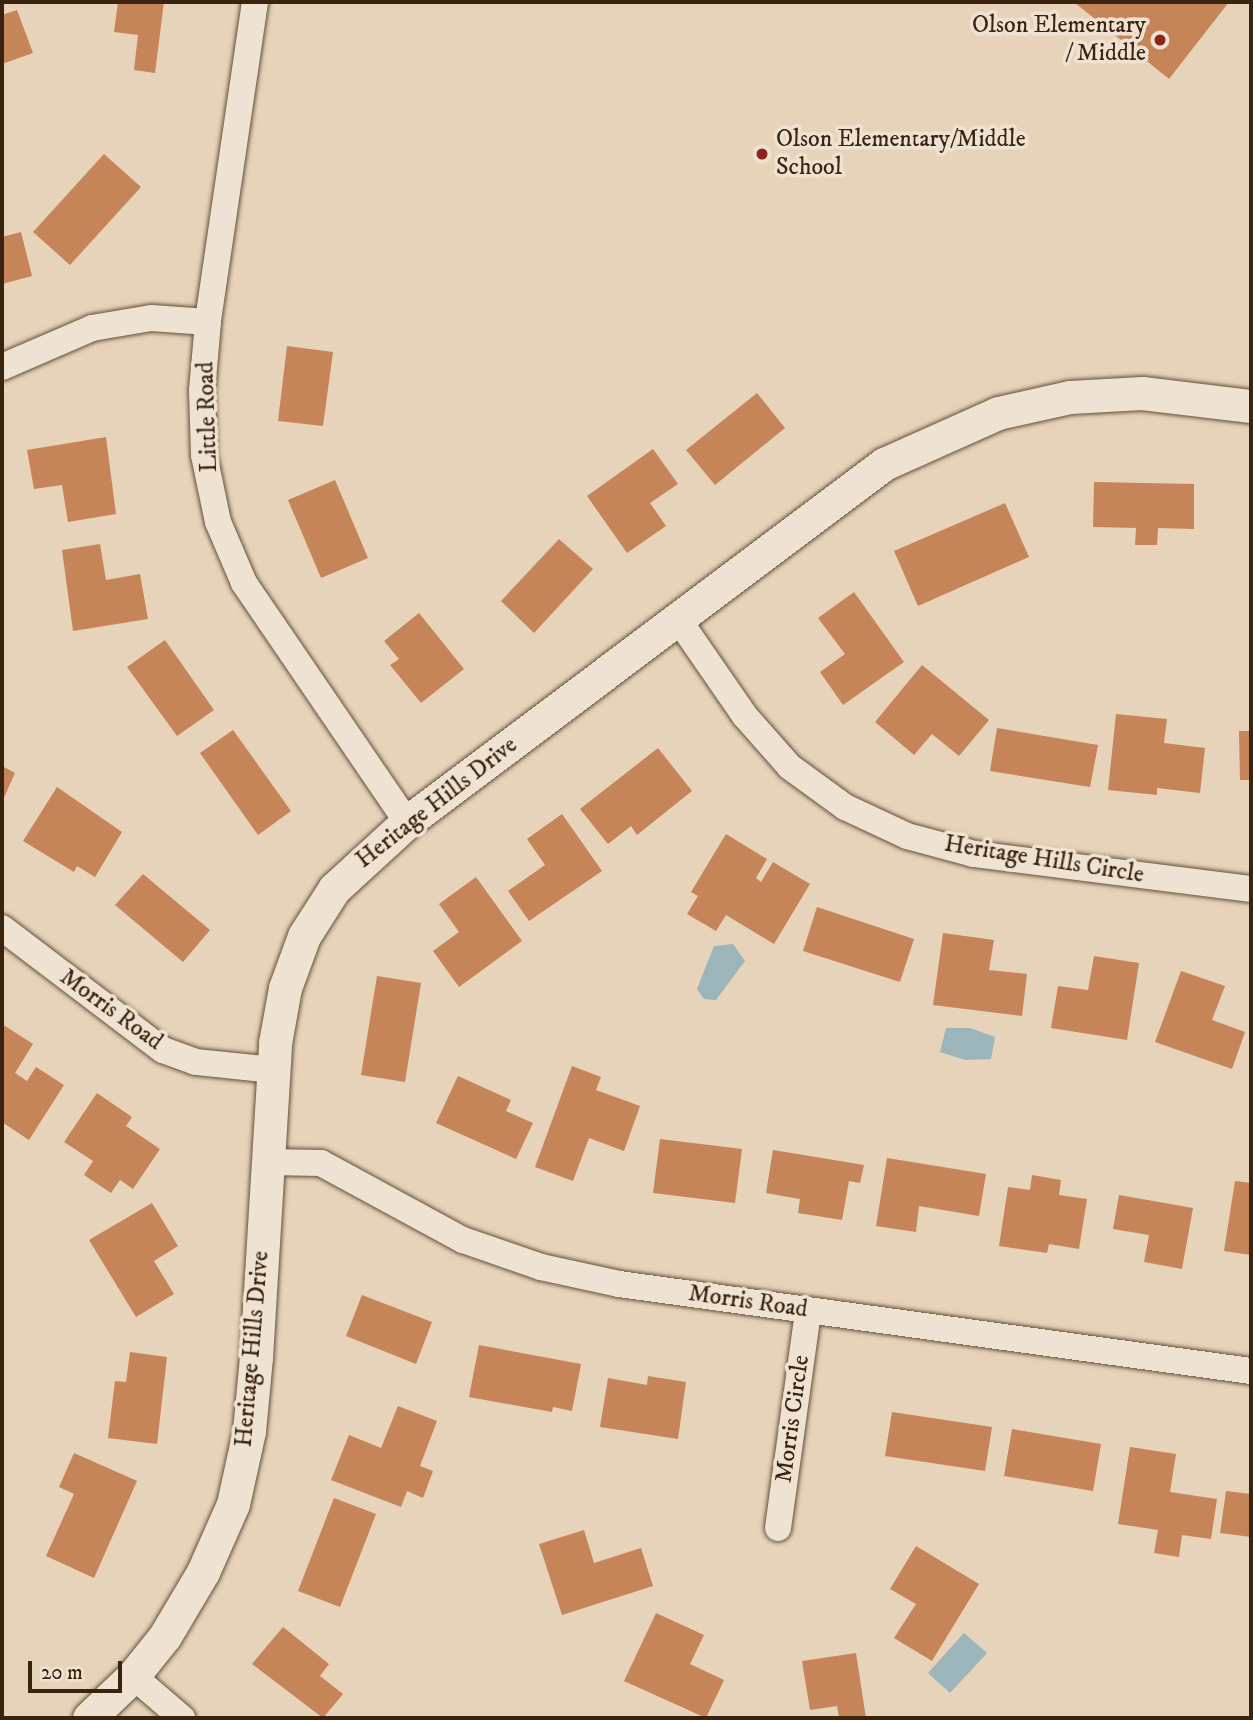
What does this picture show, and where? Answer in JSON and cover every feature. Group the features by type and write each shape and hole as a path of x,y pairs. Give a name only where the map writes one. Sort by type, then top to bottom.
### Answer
{"street":[{"name":"Little Road","path":"255,2 208,322 202,390 204,455 218,522 244,583 272,629 407,822"},
{"path":"2,367 92,328 151,318 208,322"},
{"name":"Heritage Hills Drive","path":"89,1718 133,1676 165,1636 203,1573 233,1504 249,1431 273,1070 285,988 304,936 334,889 407,822 884,464 998,413 1070,397 1142,393 1251,406"},
{"name":"Heritage Hills Circle","path":"678,619 745,716 790,767 845,807 907,836 974,854 1251,889"},
{"name":"Morris Road","path":"2,928 163,1050 195,1062 273,1070"},
{"name":"Morris Road","path":"267,1162 321,1163 463,1240 541,1267 619,1284 1251,1371"},
{"name":"Morris Circle","path":"778,1528 808,1311"},
{"path":"133,1676 182,1718"}],"water":[{"path":"733,944 745,961 716,1000 704,999 697,989 714,946"},
{"path":"946,1028 970,1028 995,1037 991,1059 965,1060 940,1052"},
{"path":"964,1633 987,1653 950,1693 928,1673"}],"building":[{"path":"118,2 164,2 155,73 134,70 138,35 114,32"},
{"name":"Olson Elementary / Middle","path":"1074,2 1229,2 1169,79"},
{"path":"17,10 33,53 2,64 2,15"},
{"path":"104,154 141,187 70,265 33,232"},
{"path":"21,232 32,276 2,284 2,237"},
{"path":"287,346 333,352 323,426 278,421"},
{"path":"757,393 785,428 715,485 686,450"},
{"path":"106,437 116,514 68,522 62,485 34,489 27,450"},
{"path":"653,449 678,484 650,503 666,526 627,553 587,496"},
{"path":"335,480 368,558 321,578 288,500"},
{"path":"1094,482 1194,484 1194,529 1158,528 1157,545 1135,545 1136,528 1093,527"},
{"path":"1005,503 1029,557 918,606 894,551"},
{"path":"559,539 593,569 534,633 501,601"},
{"path":"100,544 106,580 140,574 148,619 73,631 62,550"},
{"path":"854,592 904,662 843,705 820,672 845,654 818,618"},
{"path":"419,613 464,669 421,703 390,665 399,659 384,641"},
{"path":"165,640 214,710 177,736 127,667"},
{"path":"922,665 989,720 959,756 932,734 914,755 875,722"},
{"path":"1116,714 1167,719 1164,743 1205,748 1200,793 1157,788 1157,795 1108,790"},
{"path":"997,728 1098,745 1090,787 990,771"},
{"path":"233,730 291,811 258,835 200,753"},
{"path":"1239,731 1251,731 1251,780 1240,780"},
{"path":"658,748 692,791 637,835 631,826 608,844 580,809"},
{"path":"2,766 15,773 2,802"},
{"path":"57,787 122,832 95,877 77,866 74,872 23,841"},
{"path":"562,814 602,871 529,921 508,891 545,865 527,839"},
{"path":"726,834 767,859 756,878 761,882 773,862 810,884 774,944 726,915 716,931 687,914 698,896 691,892"},
{"path":"143,874 210,930 183,962 115,905"},
{"path":"476,877 522,941 459,987 433,951 459,932 439,904"},
{"path":"817,907 914,939 900,982 803,951"},
{"path":"943,933 994,940 989,970 1027,974 1022,1016 933,1005"},
{"path":"1094,956 1139,963 1127,1040 1051,1028 1058,986 1088,990"},
{"path":"1181,971 1225,986 1212,1020 1245,1032 1232,1069 1155,1042"},
{"path":"377,976 421,983 405,1082 361,1075"},
{"path":"2,1024 33,1044 15,1073 27,1081 36,1067 64,1085 29,1140 2,1122"},
{"path":"572,1066 601,1077 596,1090 640,1106 624,1151 589,1138 573,1181 535,1167"},
{"path":"458,1076 511,1100 506,1111 533,1123 516,1159 436,1123"},
{"path":"97,1093 132,1117 126,1126 160,1149 133,1189 120,1180 111,1193 84,1175 93,1161 64,1142"},
{"path":"660,1139 742,1149 735,1203 653,1193"},
{"path":"773,1150 864,1165 860,1183 849,1181 842,1220 798,1213 800,1199 766,1193"},
{"path":"887,1158 986,1174 979,1216 919,1206 916,1232 876,1226"},
{"path":"1032,1175 1061,1180 1059,1195 1087,1199 1079,1249 1049,1244 1047,1253 999,1246 1008,1187 1030,1190"},
{"path":"1235,1181 1251,1183 1251,1255 1224,1251"},
{"path":"1119,1195 1193,1208 1182,1269 1144,1262 1149,1235 1113,1229"},
{"path":"152,1203 178,1246 154,1261 174,1294 136,1317 89,1240"},
{"path":"362,1295 432,1322 416,1364 346,1336"},
{"path":"479,1345 581,1364 572,1411 553,1407 552,1412 469,1397"},
{"path":"130,1352 167,1357 157,1444 108,1438 115,1381 126,1382"},
{"path":"648,1376 686,1382 678,1439 600,1427 608,1378 647,1385"},
{"path":"398,1406 437,1421 420,1466 433,1471 423,1498 407,1491 401,1507 331,1480 349,1435 381,1448"},
{"path":"892,1412 992,1427 985,1471 885,1456"},
{"path":"1012,1429 1101,1444 1093,1491 1004,1476"},
{"path":"1130,1447 1176,1454 1170,1492 1217,1499 1211,1539 1182,1535 1179,1557 1154,1553 1158,1530 1118,1524"},
{"path":"74,1453 137,1481 94,1578 46,1556 74,1494 59,1487"},
{"path":"1226,1491 1251,1494 1251,1537 1220,1533"},
{"path":"334,1498 376,1514 340,1607 298,1591"},
{"path":"584,1530 594,1563 641,1548 653,1586 562,1615 539,1544"},
{"path":"916,1546 979,1584 932,1661 894,1638 916,1604 890,1589"},
{"path":"656,1613 704,1635 690,1664 724,1680 706,1718 624,1681"},
{"path":"283,1627 329,1664 320,1676 343,1694 323,1718 252,1664"},
{"path":"856,1653 866,1718 839,1718 837,1706 810,1710 802,1661"}],"place":[{"name":"Olson Elementary / Middle","path":"1160,40"},
{"name":"Olson Elementary/Middle School","path":"762,154"}]}
